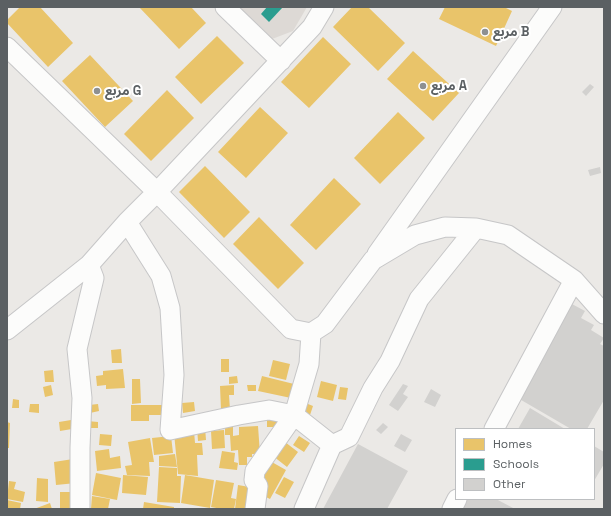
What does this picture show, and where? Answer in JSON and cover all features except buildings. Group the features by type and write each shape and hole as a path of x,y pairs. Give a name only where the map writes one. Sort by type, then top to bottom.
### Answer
{"street":[{"path":"225,7 281,60"},
{"path":"7,330 89,265 127,222 312,27 324,7"},
{"path":"7,47 157,192 291,329 311,333 325,324 373,260 552,7"},
{"path":"7,59 66,113 157,192"},
{"path":"127,222 161,276 170,308 174,375 170,430 269,410 294,415 332,445"},
{"path":"373,260 415,235 445,228 476,228 508,235 574,280 604,314"},
{"path":"304,509 332,445 349,437 373,388 390,361 419,299 476,228"},
{"path":"80,509 82,398 76,349 94,278 89,265"},
{"path":"495,428 574,280"},
{"path":"255,509 258,486 254,480 255,471 294,415 309,364 311,333"},
{"path":"452,509 456,500"}],"shaded area":[{"path":"239,7 307,7 293,31 272,39"}],"place":[{"name":"مربع B","path":"485,32"},
{"name":"مربع A","path":"423,86"},
{"name":"مربع G","path":"97,91"}]}
